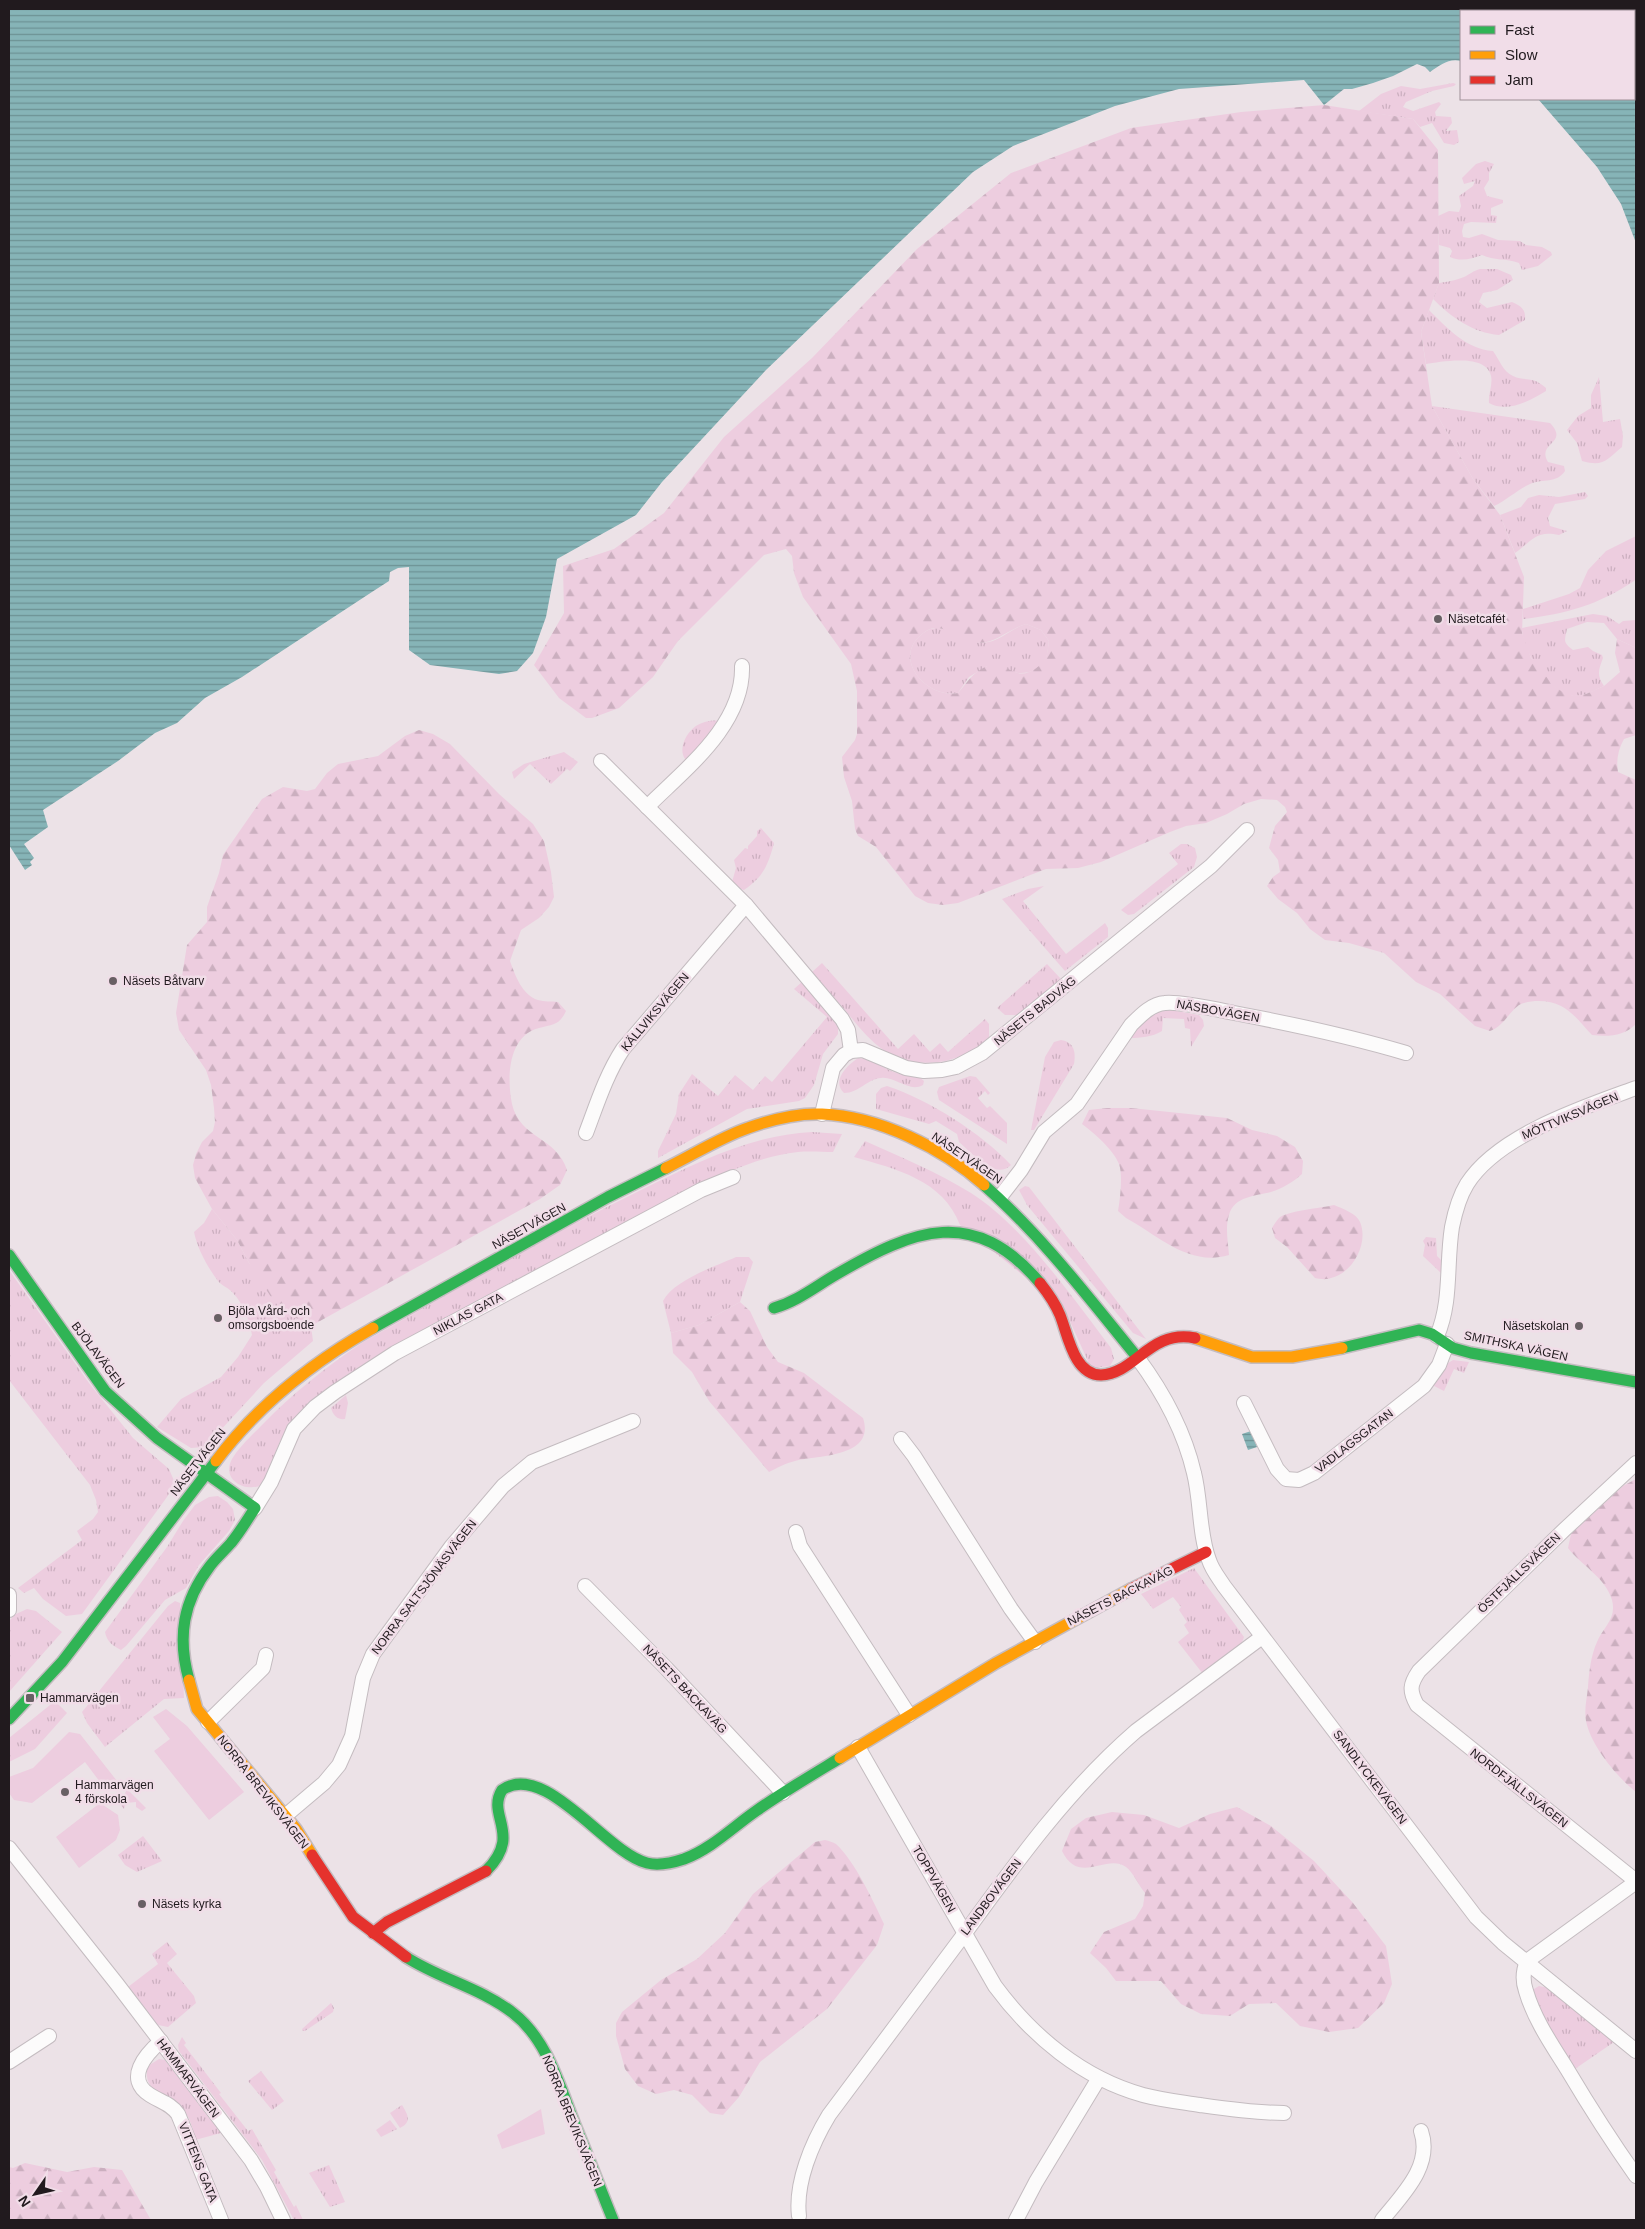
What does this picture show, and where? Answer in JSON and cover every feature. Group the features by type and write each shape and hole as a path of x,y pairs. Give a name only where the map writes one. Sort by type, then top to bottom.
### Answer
{"street":[{"path":"648,807 690,764 725,724 740,691 742,666"},
{"path":"601,761 746,904 842,1019 848,1030 851,1051 844,1055 833,1068 822,1114"},
{"name":"NÄSETS BADVÄG","path":"851,1051 863,1050 906,1068 924,1071 942,1070 969,1061 1004,1036 1211,866 1247,830"},
{"name":"KÄLLVIKSVÄGEN","path":"586,1133 605,1081 623,1049 746,904"},
{"name":"NÄSBOVÄGEN","path":"1000,1197 1021,1170 1044,1132 1077,1104 1131,1025 1138,1017 1155,1006 1166,1002 1218,1010 1361,1039 1406,1053"},
{"name":"MÖTTVIKSVÄGEN","path":"1442,1340 1447,1303 1450,1242 1455,1214 1460,1195 1473,1176 1487,1161 1529,1131 1636,1088"},
{"name":"NÄSETVÄGEN","path":"9,1719 62,1662 233,1438 268,1402 298,1376 343,1345 608,1197 747,1128 769,1122 822,1114 849,1118 891,1130 924,1144 956,1164 1000,1197 1052,1252 1136,1357"},
{"name":"NIKLAS GATA","path":"256,1508 271,1482 294,1429 315,1407 355,1378 395,1353 701,1190 733,1177"},
{"name":"SMITHSKA VÄGEN","path":"774,1308 796,1300 843,1270 907,1240 937,1232 957,1230 970,1232 994,1242 1033,1273 1060,1313 1075,1356 1083,1368 1101,1376 1123,1367 1157,1343 1178,1336 1238,1354 1264,1358 1329,1350 1422,1329 1442,1340 1476,1354 1636,1382"},
{"name":"BJÖLAVÄGEN","path":"9,1255 105,1391 157,1438 206,1473"},
{"name":"VADLAGSGATAN","path":"1244,1403 1276,1469 1286,1479 1299,1480 1314,1473 1424,1386 1439,1365 1442,1340"},
{"name":"SANDLYCKEVÄGEN","path":"1136,1357 1155,1381 1176,1420 1185,1442 1199,1499 1206,1552 1215,1572 1460,1898 1489,1930 1636,2051"},
{"name":"NORRA SALTSJÖNÄSVÄGEN","path":"285,1816 324,1783 339,1764 352,1736 363,1678 373,1654 451,1547 504,1486 532,1462 633,1421"},
{"path":"901,1439 914,1456 1011,1609 1035,1642"},
{"name":"ÖSTFJÄLLSVÄGEN","path":"1410,1688 1411,1682 1422,1667 1636,1463"},
{"path":"206,1473 256,1508"},
{"name":"NORRA BREVIKSVÄGEN","path":"256,1508 231,1543 210,1566 198,1584 186,1611 182,1644 185,1672 197,1709 285,1816 306,1844 342,1904 353,1917 413,1961 483,1993 501,2004 525,2024 552,2066 613,2220"},
{"path":"796,1532 800,1546 909,1715"},
{"name":"NÄSETS BACKAVÄG","path":"373,1933 387,1922 484,1873 494,1863 503,1847 504,1827 498,1805 499,1794 512,1785 529,1786 558,1797 614,1847 638,1860 661,1865 683,1859 696,1853 783,1793 909,1715 1102,1603 1206,1552"},
{"name":"NÄSETS BACKAVÄG","path":"585,1586 667,1668 783,1793"},
{"path":"9,1595 9,1610"},
{"name":"LANDBOVÄGEN","path":"799,2216 798,2207 803,2178 822,2128 848,2089 1041,1831 1119,1746 1136,1731 1262,1637"},
{"path":"208,1722 263,1668 266,1655"},
{"name":"NORDFJÄLLSVÄGEN","path":"1410,1688 1417,1705 1636,1881"},
{"name":"TOPPVÄGEN","path":"858,1747 995,1986 1019,2017 1062,2055 1099,2078 1134,2092 1162,2099 1253,2112 1284,2113"},
{"name":"HAMMARVÄGEN","path":"9,1848 161,2041 251,2160 283,2220"},
{"path":"1636,1881 1527,1961 1523,1977 1526,1992 1549,2040 1636,2176"},
{"path":"9,2062 49,2036"},
{"name":"VITTENS GATA","path":"161,2041 145,2055 139,2066 139,2079 142,2087 149,2094 168,2103 178,2114 221,2220"},
{"path":"1016,2220 1036,2182 1099,2078"},
{"path":"1382,2220 1409,2186 1420,2167 1425,2153 1425,2142 1421,2131"}],"green space":[{"path":"1456,84 1432,91 1406,102 1403,107 1413,111 1439,102 1441,104 1435,112 1436,116 1451,117 1452,123 1446,131 1457,130 1459,142 1454,145 1444,143 1432,123 1420,127 1413,119 1359,111 1381,94 1401,86 1420,89"},
{"path":"1324,105 1413,119 1438,150 1439,283 1421,332 1432,406 1473,479 1500,515 1524,577 1522,633 1531,658 1554,686 1564,693 1574,696 1586,694 1604,686 1620,672 1615,653 1617,639 1636,648 1636,735 1624,739 1617,759 1618,772 1636,780 1636,1024 1626,1031 1610,1036 1592,1035 1575,1016 1563,1007 1538,1001 1519,1005 1499,1026 1490,1031 1475,1026 1440,994 1416,982 1384,953 1349,943 1325,940 1310,929 1297,913 1278,899 1267,886 1273,877 1280,872 1278,860 1269,848 1275,826 1287,812 1285,807 1277,800 1261,799 1244,804 1206,823 1186,826 1101,862 1078,868 1046,869 958,903 943,905 928,903 915,896 876,847 858,836 855,829 852,801 844,777 842,757 855,740 857,734 857,691 851,664 803,597 794,573 792,556 786,549 764,555 678,641 653,677 619,708 592,718 586,718 559,698 534,665 564,613 563,566 614,549 664,513 724,437 812,358 917,249 1011,173 1131,128 1241,112","holes":["1026,624 1041,630 1049,641 1046,657 1038,667 1022,674 1002,666 990,665 970,678 958,693 946,693 935,690 925,684 917,675 912,665 910,655 913,645 921,635 934,628 941,628 966,640 980,643 993,640"]},
{"path":"1485,161 1494,164 1489,173 1489,180 1484,188 1487,196 1503,200 1503,203 1491,208 1491,215 1497,216 1496,223 1471,222 1464,224 1463,237 1469,238 1482,234 1498,240 1520,241 1526,245 1542,247 1551,252 1552,255 1538,266 1522,270 1519,263 1482,255 1474,258 1454,259 1450,257 1452,251 1450,248 1439,245 1438,216 1449,211 1459,212 1461,206 1459,196 1473,186 1475,181 1464,184 1462,178 1476,164"},
{"path":"1480,269 1497,269 1511,275 1513,280 1497,290 1483,293 1479,302 1487,308 1512,302 1525,313 1525,320 1499,335 1480,331 1463,323 1433,299 1439,283 1461,278"},
{"path":"1429,310 1466,342 1493,351 1510,374 1517,378 1537,381 1546,388 1546,391 1518,404 1503,407 1496,406 1489,403 1491,376 1481,364 1452,361 1426,364 1421,332"},
{"path":"1599,377 1603,422 1620,419 1623,436 1622,447 1600,463 1589,463 1582,461 1577,443 1567,430 1578,416 1591,408 1591,395"},
{"path":"1432,406 1550,423 1556,435 1546,450 1545,455 1548,462 1564,466 1565,471 1558,478 1535,482 1526,486 1494,506 1473,479"},
{"path":"1585,492 1588,496 1585,499 1555,504 1548,518 1550,526 1567,531 1559,535 1545,534 1535,537 1515,553 1500,515 1521,507 1528,498 1539,495 1559,497"},
{"path":"1636,536 1636,579 1634,581 1608,596 1581,607 1523,619 1523,609 1569,594 1580,588 1588,570 1606,551"},
{"path":"1593,614 1607,616 1619,624 1623,621 1636,620 1636,648 1617,639 1604,623 1587,622 1567,629 1565,641 1573,650 1588,647 1602,655 1599,675 1604,686 1582,695 1565,694 1547,680 1539,670 1526,648 1522,628"},
{"path":"1026,624 1041,630 1049,641 1046,658 1034,670 1019,673 987,666 969,677 958,693 946,693 935,690 925,684 917,675 912,665 910,655 913,645 929,629 946,629 970,640 988,642"},
{"path":"718,721 719,724 686,760 682,750 685,738 689,733 697,725"},
{"path":"419,730 433,734 450,744 499,794 533,824 544,841 554,897 549,907 539,918 521,930 510,961 520,984 528,994 538,1000 558,1002 566,1011 558,1022 528,1033 521,1040 515,1049 512,1060 510,1094 516,1116 530,1132 555,1151 562,1159 567,1170 560,1185 540,1199 311,1326 296,1318 271,1297 237,1240 212,1209 195,1178 193,1165 196,1154 202,1142 213,1131 215,1122 211,1085 206,1070 179,1030 176,1013 187,945 207,922 207,907 223,855 262,799 283,787 307,791 315,789 327,773 338,764 378,756 405,736"},
{"path":"564,752 578,762 570,771 567,769 551,784 530,764 514,779 512,772 524,764"},
{"path":"761,828 774,843 770,858 761,875 744,890 732,882 736,868 734,860 745,848 748,849 748,846 757,836 757,831"},
{"path":"1181,844 1187,844 1195,848 1197,857 1194,867 1134,914 1128,915 1121,910 1178,864 1169,853"},
{"path":"1044,886 1023,901 1066,954 1105,923 1108,928 1108,937 1065,971 1002,899 1028,889"},
{"path":"822,963 898,1049 914,1034 930,1052 940,1043 948,1052 985,1019 989,1024 989,1037 972,1050 946,1061 923,1063 896,1057 884,1051 864,1033 812,972"},
{"path":"1047,964 1061,979 1017,1015 1005,1015 997,1008"},
{"path":"803,981 838,1025 838,1034 823,1054 814,1085 805,1098 799,1101 747,1109 658,1158 658,1151 676,1114 679,1094 692,1074 718,1096 735,1075 753,1090 765,1076 772,1082 827,1017 794,989"},
{"path":"1171,1010 1199,1015 1203,1020 1204,1026 1191,1047 1190,1029 1185,1028 1184,1019 1163,1018 1162,1031 1146,1037 1129,1038 1142,1023 1153,1015 1158,1012"},
{"path":"1061,1040 1069,1043 1073,1048 1075,1055 1074,1064 1034,1130 1031,1130 1045,1057 1054,1042"},
{"path":"858,1058 868,1060 897,1073 918,1077 924,1081 923,1085 912,1087 892,1079 881,1078 871,1081 854,1091 844,1093 839,1083 842,1073"},
{"path":"970,1076 976,1077 990,1093 988,1095 985,1091 978,1098 987,1108 990,1106 1007,1123 1007,1144 939,1100 937,1092 939,1087"},
{"path":"887,1086 920,1100 954,1119 985,1141 1011,1165 1005,1169 998,1170 984,1164 959,1142 957,1134 936,1121 929,1124 876,1109 876,1094 881,1088"},
{"path":"1131,1108 1227,1118 1252,1130 1277,1136 1295,1147 1303,1161 1302,1174 1280,1189 1246,1198 1236,1204 1229,1215 1227,1224 1229,1255 1214,1258 1188,1253 1163,1241 1118,1211 1121,1181 1119,1164 1108,1147 1082,1124 1089,1110"},
{"path":"812,1132 842,1134 833,1152 798,1152 772,1157 735,1169 700,1185 377,1356 327,1391 293,1421 282,1438 262,1485 255,1487 242,1486 232,1478 229,1466 232,1459 250,1437 298,1391 363,1342 570,1226 682,1170 745,1145 789,1134"},
{"path":"865,1141 958,1185 990,1207 1009,1224 1046,1264 1111,1348 1114,1359 1110,1366 1091,1368 1064,1308 960,1225 942,1197 930,1187 902,1172 854,1157"},
{"path":"1025,1186 1029,1187 1146,1339 1133,1333 1027,1205 1019,1190"},
{"path":"1334,1205 1356,1216 1360,1222 1362,1230 1361,1248 1352,1264 1339,1275 1327,1279 1315,1278 1287,1247 1275,1238 1272,1228 1278,1219 1283,1216"},
{"path":"212,1209 237,1240 249,1263 295,1318 311,1326 313,1341 264,1383 205,1447 191,1448 157,1427 181,1399 221,1377 238,1357 252,1335 243,1307 231,1291 214,1276 203,1258 195,1238 194,1232 204,1223"},
{"path":"1426,1237 1436,1238 1437,1256 1441,1260 1443,1239 1445,1238 1442,1274 1423,1256 1425,1245 1423,1241"},
{"path":"736,1257 749,1257 753,1262 740,1302 699,1325 671,1333 663,1301 668,1293 685,1280"},
{"path":"9,1270 89,1383 133,1438 169,1469 175,1483 167,1497 82,1614 66,1616 43,1599 34,1588 24,1593 18,1588 82,1540 77,1531 93,1519 98,1512 90,1485 9,1380"},
{"path":"740,1302 750,1311 767,1347 778,1362 804,1373 863,1418 865,1431 861,1441 853,1448 830,1455 792,1462 769,1472 709,1401 692,1372 673,1353 671,1333 699,1325"},
{"path":"1453,1360 1469,1362 1464,1373 1454,1369 1444,1391 1432,1385 1445,1365"},
{"path":"346,1395 348,1403 345,1419 340,1419 334,1415 331,1408"},
{"path":"1636,1480 1636,1792 1606,1760 1593,1741 1586,1721 1585,1712 1592,1658 1597,1642 1611,1618 1613,1607 1609,1592 1599,1578 1568,1548 1571,1534 1623,1486"},
{"path":"218,1496 233,1509 235,1520 229,1531 199,1565 186,1588 165,1600 121,1650 109,1641 105,1632 195,1505 209,1497"},
{"path":"1194,1568 1244,1637 1241,1645 1203,1674 1178,1642 1189,1633 1184,1625 1187,1622 1179,1610 1181,1607 1173,1597 1153,1609 1141,1594"},
{"path":"175,1601 180,1603 184,1698 164,1699 105,1747 87,1723 82,1712 168,1606"},
{"path":"27,1609 36,1611 62,1632 9,1692 9,1621 16,1614"},
{"path":"55,1701 67,1713 35,1749 9,1762 9,1738"},
{"path":"166,1709 187,1726 244,1792 209,1820 154,1751 170,1739 153,1717"},
{"path":"69,1732 80,1734 117,1781 108,1789 103,1786 85,1762 32,1803 14,1800 9,1793 9,1777 33,1768"},
{"path":"127,1789 146,1808 142,1811 136,1807 136,1802 126,1803 124,1809 120,1804"},
{"path":"100,1803 118,1815 120,1830 116,1840 79,1868 56,1837"},
{"path":"1237,1807 1271,1826 1314,1861 1353,1903 1386,1946 1392,1984 1384,2003 1358,2028 1329,2032 1300,2026 1276,2003 1249,2004 1230,2016 1201,2014 1181,2004 1161,1981 1116,1981 1106,1968 1090,1953 1104,1932 1135,1919 1143,1906 1145,1893 1126,1867 1110,1864 1084,1868 1076,1866 1069,1861 1062,1851 1071,1829 1086,1818 1112,1812 1144,1815 1179,1828 1210,1814"},
{"path":"143,1836 162,1861 137,1872 125,1865 118,1855"},
{"path":"825,1840 836,1844 843,1851 875,1904 884,1924 877,1945 827,2009 760,2062 739,2097 723,2115 710,2113 692,2095 674,2090 656,2094 638,2086 625,2069 616,2036 616,2023 622,2012 661,1980 697,1959 725,1933 753,1894 815,1842"},
{"path":"167,1942 177,1954 167,1963 194,1996 196,2003 168,2027 158,2025 128,1987 158,1964 152,1954"},
{"path":"1539,1986 1549,1988 1614,2042 1572,2071 1546,2025 1533,1994 1534,1989"},
{"path":"331,2003 334,2008 333,2012 303,2031 302,2029"},
{"path":"182,2037 186,2043 184,2045 221,2093 219,2094 248,2131 252,2129 276,2170 274,2172 294,2207 296,2205 303,2220 294,2220 262,2160 179,2051 178,2045"},
{"path":"159,2059 165,2060 221,2133 195,2140 189,2119 182,2108 157,2092 148,2082 148,2066"},
{"path":"261,2071 284,2101 272,2110 248,2081"},
{"path":"402,2105 408,2118 404,2126 400,2128 390,2113"},
{"path":"541,2109 545,2134 502,2149 497,2135"},
{"path":"390,2120 397,2129 381,2137 376,2130"},
{"path":"25,2163 67,2172 94,2167 122,2170 151,2220 9,2220 9,2167 13,2168"},
{"path":"329,2165 345,2202 330,2207 309,2173"}],"water":[{"path":"9,9 1636,9 1636,243 1621,204 1597,167 1539,100 1635,100 1635,10 1460,10 1460,61 1449,61 1430,72 1425,67 1417,64 1393,76 1373,83 1352,89 1344,89 1324,105 1304,80 1179,89 1115,106 1013,146 973,172 766,370 662,482 636,515 557,559 546,617 533,653 517,671 499,674 430,665 409,650 409,567 398,568 390,572 389,581 242,677 205,698 177,723 155,733 118,761 43,810 48,827 24,844 34,858 30,862 32,865 25,870 9,845"},
{"path":"1251,1431 1257,1447 1248,1450 1242,1434"}],"traffic: fast":[{"path":"373,1328 608,1197 666,1168"},
{"path":"984,1185 1045,1246 1137,1357"},
{"path":"774,1308 799,1297 865,1258 892,1245 943,1232 967,1234 991,1242 1015,1258 1040,1283"},
{"path":"9,1255 105,1391 157,1438 255,1508 234,1539 212,1563 201,1579 188,1606 183,1634 183,1649 189,1680"},
{"path":"1342,1348 1419,1330 1432,1334 1453,1348 1471,1353 1636,1382"},
{"path":"9,1719 62,1662 216,1461"},
{"path":"486,1871 497,1858 502,1846 503,1836 498,1799 502,1790 519,1784 537,1787 556,1797 631,1856 647,1863 661,1864 684,1859 703,1850 766,1804 840,1758"},
{"path":"406,1957 501,2004 525,2024 535,2036 558,2080 613,2220"}],"traffic: slow":[{"path":"666,1168 717,1141 748,1128 785,1118 822,1114 865,1121 909,1136 968,1171 984,1185"},
{"path":"216,1461 250,1422 287,1387 328,1356 373,1328"},
{"path":"1195,1338 1252,1357 1292,1357 1342,1348"},
{"path":"840,1758 996,1663 1131,1589"},
{"path":"189,1680 197,1709 296,1829 312,1855"}],"traffic: jam":[{"path":"1040,1283 1058,1311 1069,1343 1078,1361 1092,1373 1101,1375 1113,1373 1124,1368 1154,1345 1166,1340 1179,1337 1195,1338"},
{"path":"1131,1589 1206,1552"},
{"path":"312,1855 353,1917 406,1957"},
{"path":"373,1933 387,1922 486,1871"}],"place":[{"name":"Näsetcafét","path":"1438,619"},
{"name":"Näsets Båtvarv","path":"113,981"},
{"name":"Bjöla Vård- och omsorgsboende","path":"218,1318"},
{"name":"Näsetskolan","path":"1579,1326"},
{"name":"Hammarvägen","path":"30,1698"},
{"name":"Hammarvägen 4 förskola","path":"65,1792"},
{"name":"Näsets kyrka","path":"142,1904"}]}
